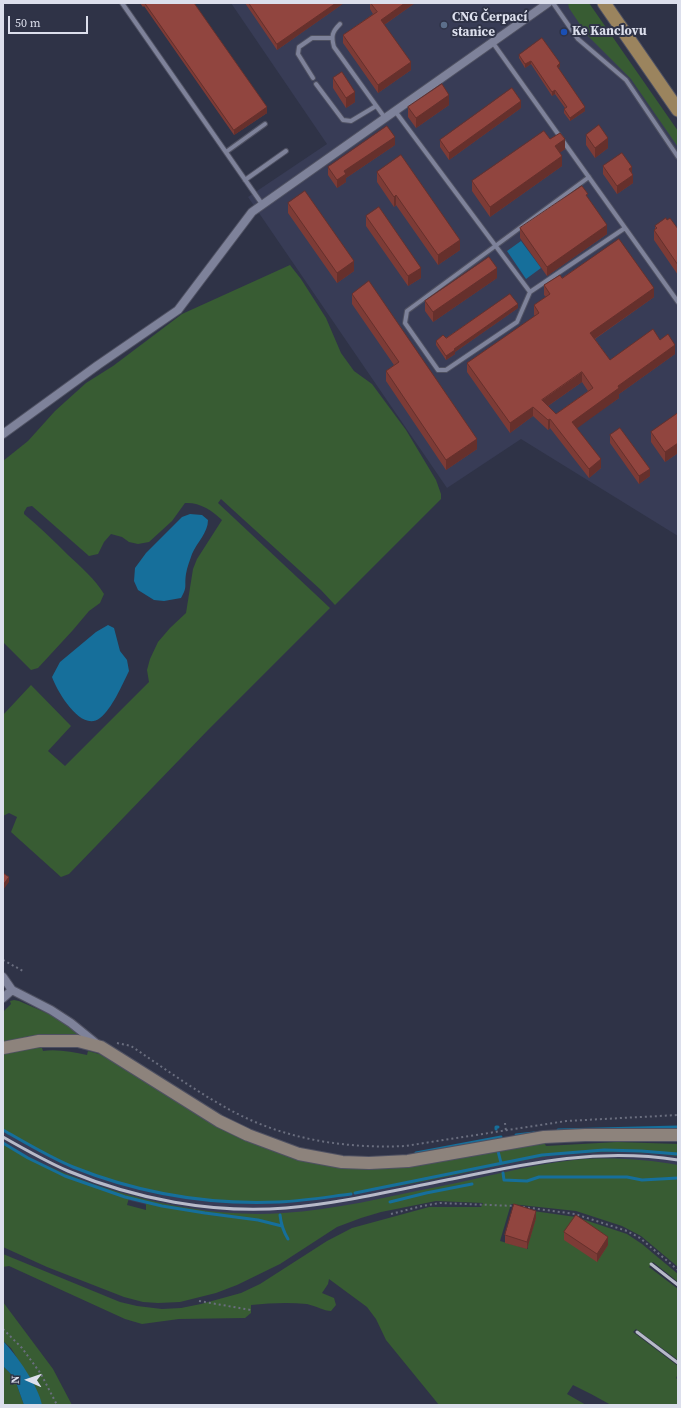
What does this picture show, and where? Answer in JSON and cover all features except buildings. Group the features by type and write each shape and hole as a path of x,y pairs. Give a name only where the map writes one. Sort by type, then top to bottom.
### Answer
{"main road":[{"path":"604,3 678,110"}],"street":[{"path":"3,434 98,365 178,310 252,212 548,3"},
{"path":"3,977 12,990 51,1010 71,1023 101,1047 219,1121 248,1135 299,1154 334,1161 368,1164 408,1160 544,1137 585,1135 678,1135"},
{"path":"3,998 12,990"},
{"path":"3,1048 39,1041 78,1041 101,1047"}],"lane":[{"path":"122,3 262,205"},
{"path":"553,3 578,39 626,80 678,157"},
{"path":"340,24 333,31 331,38 334,47 385,118"},
{"path":"313,78 298,54 299,47 312,38 331,38"},
{"path":"493,43 678,302"},
{"path":"316,84 343,120 351,121 376,106"},
{"path":"396,111 530,292"},
{"path":"226,152 265,124"},
{"path":"245,180 286,151"},
{"path":"589,177 407,311 405,322 438,370 446,370 517,322 530,292 625,228"}],"path":[{"path":"3,960 23,971"},
{"path":"101,1047 105,1039 130,1046 223,1107 286,1134 330,1143 362,1146 405,1146 566,1121 678,1115"},
{"path":"391,1214 440,1203 500,1205 575,1214 633,1233 678,1270"},
{"path":"199,1301 251,1310"},
{"path":"3,1329 22,1348 41,1374 56,1405"}],"shaded area":[{"path":"231,3 585,3 678,138 678,536 521,439 447,488 248,197 327,144"},
{"path":"3,1126 99,1173 574,1148 678,1152 678,1169 385,1201 284,1217 163,1209 93,1190 3,1147"}],"green space":[{"path":"568,3 589,3 678,131 678,147 631,79 587,35 569,8"},
{"path":"290,265 301,279 326,318 341,353 354,371 372,384 406,430 436,480 441,494 441,499 335,605 321,590 221,499 218,503 330,608 208,730 69,874 61,877 11,832 17,817 9,813 3,816 3,715 31,685 71,726 48,751 65,766 149,682 147,670 150,659 158,642 186,613 193,569 197,559 222,520 205,507 185,503 172,521 149,542 138,544 129,542 122,537 111,534 104,542 98,554 89,556 32,506 27,507 24,514 88,573 104,594 100,603 89,611 38,668 31,670 3,642 3,461 28,441 55,411 86,383 113,366 182,314"},
{"path":"14,1000 58,1018 78,1033 78,1036 29,1036 3,1043 3,1012 11,1004 10,1001"},
{"path":"41,1045 43,1051 71,1052 87,1055 88,1051 99,1054 232,1134 275,1152 329,1165 544,1142 546,1146 617,1142 678,1144 678,1156 616,1152 553,1155 387,1188 279,1202 248,1203 186,1198 155,1192 95,1174 37,1150 3,1130 3,1052"},
{"path":"3,1143 66,1174 138,1198 175,1206 249,1214 283,1213 341,1206 523,1168 574,1160 626,1159 678,1165 678,1267 641,1236 622,1226 576,1211 511,1204 500,1241 528,1249 526,1210 576,1217 627,1234 642,1244 678,1274 678,1282 653,1262 649,1267 678,1289 678,1360 636,1329 633,1332 678,1366 678,1374 676,1378 678,1380 678,1405 611,1405 573,1385 567,1394 586,1405 439,1405 386,1340 376,1319 367,1307 329,1279 328,1284 322,1293 334,1298 336,1305 331,1311 307,1304 265,1304 251,1305 251,1313 245,1318 179,1319 142,1324 125,1319 9,1266 3,1267 3,1254 120,1302 162,1309 181,1308 241,1293 260,1284 327,1241 352,1228 429,1207 481,1207 483,1203 436,1201 381,1212 361,1218 337,1227 280,1264 237,1285 216,1293 180,1302 143,1302 124,1297 47,1267 3,1247","holes":["129,1198 146,1202 146,1210 127,1205"]},
{"path":"3,1302 53,1369 72,1405 42,1405 11,1348 3,1341"},
{"path":"3,1366 14,1377 24,1405 3,1405"}],"water":[{"path":"521,241 541,268 526,279 507,251"},
{"path":"190,514 202,515 208,520 208,525 192,554 186,574 184,591 181,598 164,601 154,600 138,590 134,581 135,568 146,553 182,517"},
{"path":"108,625 114,628 120,651 127,660 129,671 109,709 100,718 93,721 85,720 78,715 64,700 52,677 60,662 96,632"},
{"path":"3,1341 32,1380 42,1405 24,1405 14,1377 3,1366"}],"waterway":[{"path":"558,1130 678,1127"},
{"path":"3,1130 73,1167 123,1184 174,1195 226,1201 279,1202 351,1194"},
{"path":"516,1135 534,1133"},
{"path":"416,1153 501,1137"},
{"path":"3,1143 28,1158 65,1176 125,1197 162,1206 258,1220 282,1226"},
{"path":"355,1193 542,1155 604,1150 678,1154"},
{"path":"498,1151 501,1163"},
{"path":"503,1173 504,1180 527,1181 539,1177 627,1177 642,1180 678,1178"},
{"path":"390,1202 472,1184"},
{"path":"280,1215 282,1227 288,1239"}],"railway":[{"path":"3,1137 43,1159 94,1181 147,1197 230,1209 286,1208 329,1203 567,1158 621,1156 678,1160"},
{"path":"651,1264 678,1285"},
{"path":"637,1332 678,1363"}],"place":[{"name":"CNG Čerpací stanice","path":"444,25"},
{"name":"Ke Kanclovu","path":"564,32"}]}
